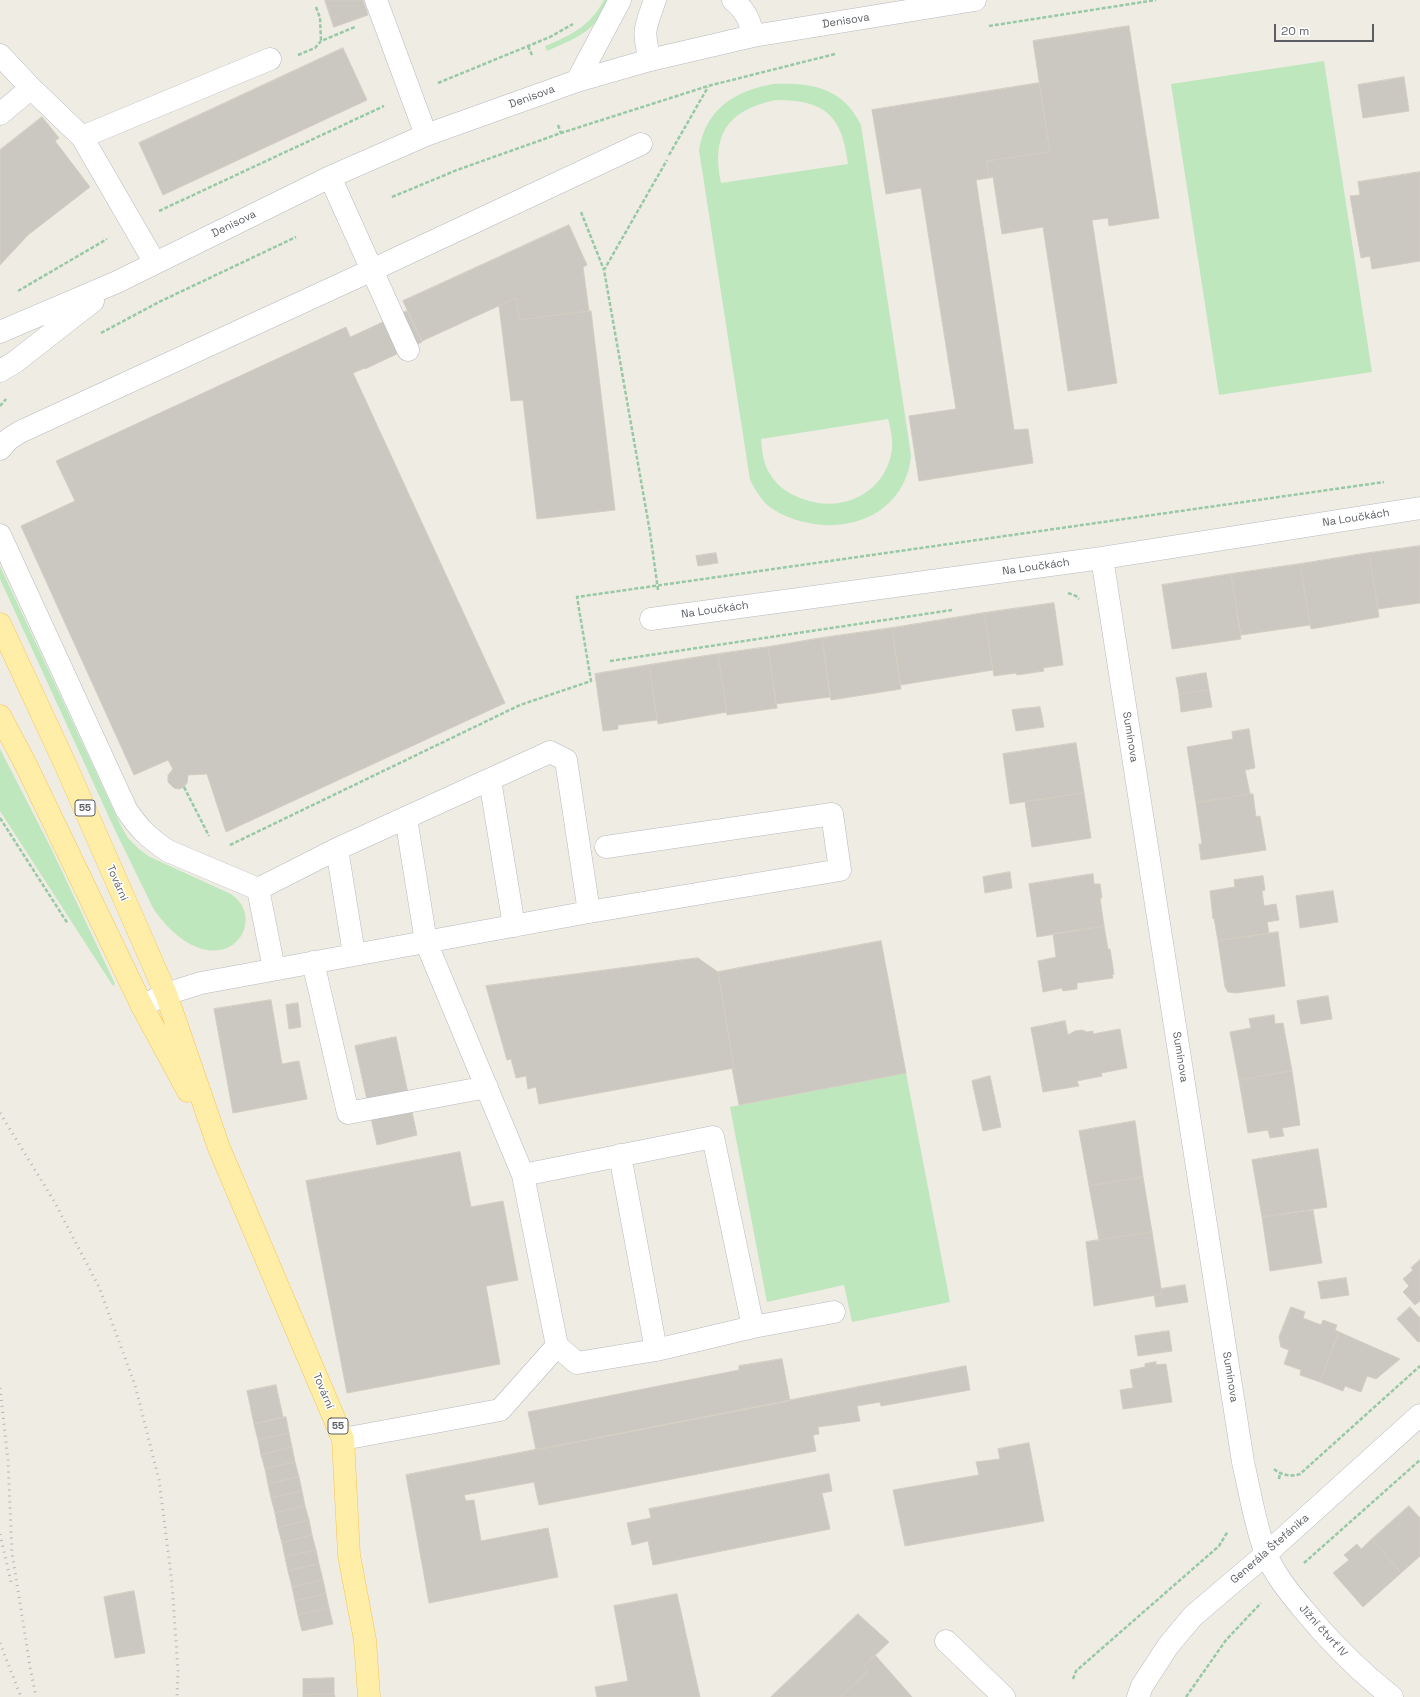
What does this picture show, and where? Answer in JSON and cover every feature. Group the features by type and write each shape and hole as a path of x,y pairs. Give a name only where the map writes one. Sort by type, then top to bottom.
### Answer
{"main road":[{"name":"Tovární","path":"0,624 66,766 166,994 219,1148 343,1439 349,1555 365,1640 369,1697"},
{"name":"Tovární","path":"0,716 25,763 142,1006 219,1148"}],"street":[{"path":"376,0 426,135"},
{"path":"577,81 620,0"},
{"path":"650,60 645,38 645,27 656,0"},
{"path":"733,0 743,9 750,20 753,36"},
{"name":"Denisova","path":"0,332 117,282 330,177 426,135 577,81 650,60 753,36 975,0"},
{"path":"0,55 31,88 82,137 155,263"},
{"path":"82,137 270,59"},
{"path":"0,114 31,88"},
{"path":"0,449 9,439 20,432 642,144"},
{"path":"330,177 408,350"},
{"name":"Denisova","path":"0,371 15,362 117,282"},
{"name":"Na Loučkách","path":"650,619 1102,558 1420,508"},
{"path":"0,535 126,809 142,832 154,842 168,850 258,889"},
{"name":"Sumínova","path":"1102,558 1243,1462 1266,1554"},
{"path":"258,889 337,849 550,752 566,760 589,912"},
{"path":"490,780 514,926"},
{"path":"142,1006 166,994 201,983 589,912 840,870 832,814 606,847"},
{"path":"406,818 426,942 523,1175 557,1346 577,1363 656,1350 753,1327 834,1312"},
{"path":"337,849 354,954"},
{"path":"258,889 274,970"},
{"path":"313,962 348,1113 487,1087"},
{"path":"523,1175 713,1137 753,1327"},
{"path":"620,1155 656,1350"},
{"path":"343,1439 500,1410 557,1346"},
{"name":"Generála Štefánika","path":"1138,1697 1142,1686 1168,1646 1193,1616 1266,1554 1420,1415"},
{"name":"Jižní čtvrť IV","path":"1266,1554 1282,1583 1310,1618 1359,1670 1392,1697"},
{"path":"946,1641 1004,1697"}],"path":[{"path":"981,28 1156,0"},
{"path":"316,7 320,18 321,41"},
{"path":"438,84 550,37 578,21"},
{"path":"270,59 284,62 315,48 321,41 357,26"},
{"path":"528,46 532,55"},
{"path":"392,197 457,170 561,133 708,86 841,52"},
{"path":"604,270 708,86"},
{"path":"155,213 386,105"},
{"path":"558,125 561,133"},
{"path":"581,212 604,270 650,532 657,585"},
{"path":"16,292 112,236"},
{"path":"98,335 159,302 296,237"},
{"path":"0,406 10,395"},
{"path":"1064,593 1076,596 1081,602"},
{"path":"610,661 958,609"},
{"path":"1271,1465 1280,1473 1295,1476 1300,1474 1420,1366"},
{"path":"1299,1567 1420,1460"},
{"path":"1279,1479 1280,1473"},
{"path":"1073,1679 1076,1672 1219,1546 1227,1535 1228,1529"},
{"path":"1186,1697 1226,1640 1266,1599"}],"green space":[{"path":"604,0 611,0 601,16 592,26 574,39 547,51 545,46 564,38 579,29 593,17"},
{"path":"1324,61 1372,372 1219,395 1171,84"},
{"path":"773,84 787,84 801,85 824,90 845,102 861,125 911,455 907,474 900,489 890,502 876,513 861,520 845,524 827,525 809,523 786,516 765,503 750,480 699,150 708,123 715,113 734,97 759,87","holes":["776,100 808,103 828,114 836,123 841,134 848,164 721,183 718,166 718,151 721,138 726,127 734,118 745,110 759,104","888,419 892,446 891,455 886,469 879,481 858,497 845,502 831,504 817,503 803,499 793,495 780,486 766,466 763,457 761,439"]},
{"path":"0,566 120,824 128,838 150,857 231,894 238,900 243,908 246,921 242,934 233,945 220,950 210,950 190,944 173,932 153,908 114,828 0,579"},
{"path":"0,749 51,848 115,984 113,986 0,811"},
{"path":"906,1073 950,1302 852,1322 844,1285 767,1302 730,1107"}],"building":[{"path":"325,0 363,0 368,15 334,27"},
{"path":"1129,26 1159,218 1109,226 1108,218 1092,220 1117,383 1068,391 1043,227 1002,234 993,177 989,178 987,161 1050,152 1033,41"},
{"path":"343,48 367,100 163,195 139,143"},
{"path":"1404,77 1409,111 1363,118 1358,85"},
{"path":"1039,83 1050,152 987,161 989,178 976,180 1014,430 1028,429 1033,463 919,481 909,416 956,409 921,188 886,194 872,110"},
{"path":"42,117 59,138 55,141 90,187 28,235 0,265 0,150"},
{"path":"1420,172 1420,261 1372,269 1370,256 1361,258 1350,196 1360,195 1358,182"},
{"path":"569,225 587,265 583,267 589,311 519,320 516,298 422,341 403,301"},
{"path":"516,298 519,320 591,311 615,510 537,519 523,400 511,401 499,306"},
{"path":"407,311 422,342 365,369 353,373 505,703 226,832 207,774 188,775 187,783 184,787 179,789 174,788 168,782 168,775 173,769 168,760 134,775 21,526 75,501 56,461 346,327 350,337"},
{"path":"1420,546 1420,603 1378,609 1369,553"},
{"path":"716,553 718,563 698,566 696,556"},
{"path":"1369,553 1379,617 1311,629 1300,564"},
{"path":"1300,564 1310,625 1241,635 1231,574"},
{"path":"1231,574 1241,639 1172,649 1162,585"},
{"path":"1054,603 1063,665 1043,668 1044,671 1017,675 1016,673 994,676 984,613"},
{"path":"984,613 993,670 900,685 892,628"},
{"path":"892,628 901,689 831,700 822,638"},
{"path":"822,638 830,697 776,704 768,647"},
{"path":"768,647 777,708 727,715 718,654"},
{"path":"718,654 727,712 658,724 649,665"},
{"path":"649,665 657,720 618,725 618,729 603,731 595,674"},
{"path":"1206,673 1209,690 1179,694 1176,678"},
{"path":"1209,690 1212,707 1181,712 1179,694"},
{"path":"1040,707 1044,727 1016,731 1012,710"},
{"path":"1249,729 1255,768 1245,770 1250,794 1196,803 1187,747 1233,739 1232,732"},
{"path":"1076,743 1084,793 1010,804 1003,754"},
{"path":"1084,793 1091,838 1032,847 1025,802"},
{"path":"1253,794 1256,817 1260,816 1266,850 1201,860 1199,844 1202,844 1196,803"},
{"path":"1010,872 1012,888 985,893 983,877"},
{"path":"1093,874 1094,884 1100,884 1102,898 1100,898 1104,926 1037,937 1029,884"},
{"path":"1263,876 1265,890 1262,891 1264,906 1276,904 1279,920 1267,922 1269,933 1218,941 1214,918 1213,919 1210,891 1235,887 1234,880"},
{"path":"1333,891 1338,922 1300,928 1296,896"},
{"path":"1104,926 1108,949 1110,949 1114,974 1112,975 1113,978 1077,983 1077,989 1063,991 1062,988 1043,992 1038,961 1056,957 1053,934"},
{"path":"1278,932 1285,986 1236,993 1228,992 1225,987 1218,941"},
{"path":"881,941 906,1073 739,1105 718,972"},
{"path":"698,958 718,972 734,1068 539,1104 536,1087 528,1089 526,1076 516,1078 511,1059 507,1060 486,986"},
{"path":"1328,996 1332,1019 1301,1024 1297,1001"},
{"path":"271,1000 282,1064 299,1061 307,1099 233,1113 214,1009"},
{"path":"298,1003 301,1027 289,1029 286,1005"},
{"path":"1274,1015 1275,1024 1283,1023 1292,1071 1239,1080 1230,1032 1251,1028 1249,1019"},
{"path":"1065,1021 1068,1035 1075,1031 1082,1030 1087,1032 1093,1031 1093,1034 1120,1029 1127,1068 1101,1073 1102,1076 1077,1081 1079,1086 1043,1092 1031,1028"},
{"path":"396,1037 417,1135 377,1145 355,1046"},
{"path":"1292,1071 1300,1125 1282,1128 1284,1136 1270,1138 1268,1130 1248,1133 1239,1080"},
{"path":"990,1076 1001,1127 983,1131 972,1081"},
{"path":"1135,1121 1143,1177 1089,1186 1079,1131"},
{"path":"1318,1149 1327,1207 1262,1217 1252,1160"},
{"path":"460,1152 471,1207 503,1201 518,1280 486,1286 500,1364 347,1393 306,1181"},
{"path":"1143,1177 1152,1232 1099,1240 1089,1186"},
{"path":"1313,1210 1322,1263 1270,1271 1262,1217"},
{"path":"1152,1232 1162,1294 1094,1306 1086,1242"},
{"path":"1420,1260 1420,1301 1415,1305 1403,1292 1409,1286 1403,1279 1413,1270 1411,1268"},
{"path":"1346,1278 1349,1295 1321,1299 1318,1282"},
{"path":"1185,1285 1188,1302 1156,1307 1154,1295 1162,1294 1161,1289"},
{"path":"1291,1307 1305,1312 1303,1318 1321,1325 1323,1320 1337,1325 1335,1330 1339,1332 1320,1382 1300,1375 1301,1370 1284,1364 1289,1350 1281,1347 1279,1337"},
{"path":"1410,1307 1420,1318 1420,1341 1418,1342 1397,1319"},
{"path":"1169,1331 1172,1351 1138,1356 1135,1336"},
{"path":"1339,1332 1400,1359 1376,1379 1367,1376 1361,1392 1345,1386 1343,1391 1320,1382"},
{"path":"782,1359 790,1401 536,1450 528,1412 739,1370 739,1366"},
{"path":"1156,1362 1156,1365 1166,1364 1172,1402 1123,1409 1120,1390 1133,1388 1130,1370 1145,1367 1145,1364"},
{"path":"966,1366 970,1390 881,1406 880,1402 857,1406 860,1421 818,1427 819,1434 813,1435 816,1451 539,1505 534,1482 464,1495 466,1501 474,1500 481,1541 548,1528 558,1577 429,1603 406,1475"},
{"path":"276,1385 283,1417 254,1424 247,1391"},
{"path":"286,1417 289,1433 258,1440 254,1424"},
{"path":"289,1433 292,1447 261,1455 258,1440"},
{"path":"1029,1443 1044,1521 905,1546 893,1490 979,1475 976,1462 1000,1459 998,1449"},
{"path":"292,1447 295,1462 265,1469 261,1455"},
{"path":"295,1462 299,1477 268,1484 265,1469"},
{"path":"829,1474 832,1491 822,1493 830,1529 653,1565 648,1541 632,1545 627,1523 651,1518 649,1509"},
{"path":"299,1477 302,1491 271,1498 268,1484"},
{"path":"302,1491 305,1506 275,1513 271,1498"},
{"path":"305,1506 309,1520 278,1528 275,1513"},
{"path":"1409,1506 1420,1518 1420,1556 1401,1573 1372,1539"},
{"path":"309,1520 312,1535 282,1543 278,1528"},
{"path":"312,1535 316,1550 285,1557 282,1543"},
{"path":"1372,1539 1401,1573 1363,1607 1333,1573 1349,1560 1344,1555 1357,1544 1361,1549"},
{"path":"316,1550 319,1564 288,1571 285,1557"},
{"path":"319,1564 323,1580 292,1587 288,1571"},
{"path":"323,1580 326,1594 295,1601 292,1587"},
{"path":"134,1591 145,1653 115,1658 104,1597"},
{"path":"326,1594 329,1608 298,1615 295,1601"},
{"path":"677,1594 700,1697 597,1697 595,1687 628,1681 614,1606"},
{"path":"329,1608 333,1624 302,1631 298,1615"},
{"path":"858,1614 889,1642 864,1666 868,1671 840,1697 771,1697"},
{"path":"875,1655 912,1697 840,1697 868,1671 864,1666"},
{"path":"334,1678 334,1694 303,1695 303,1679"},
{"path":"334,1694 335,1697 303,1697 303,1695"}],"railway":[{"path":"0,1113 54,1201 99,1287 135,1385 159,1480 172,1583 178,1671 177,1697"},
{"path":"0,1388 8,1460 12,1553 30,1666"},
{"path":"0,1534 11,1582"},
{"path":"0,1643 21,1697"},
{"path":"29,1662 36,1697"}]}
